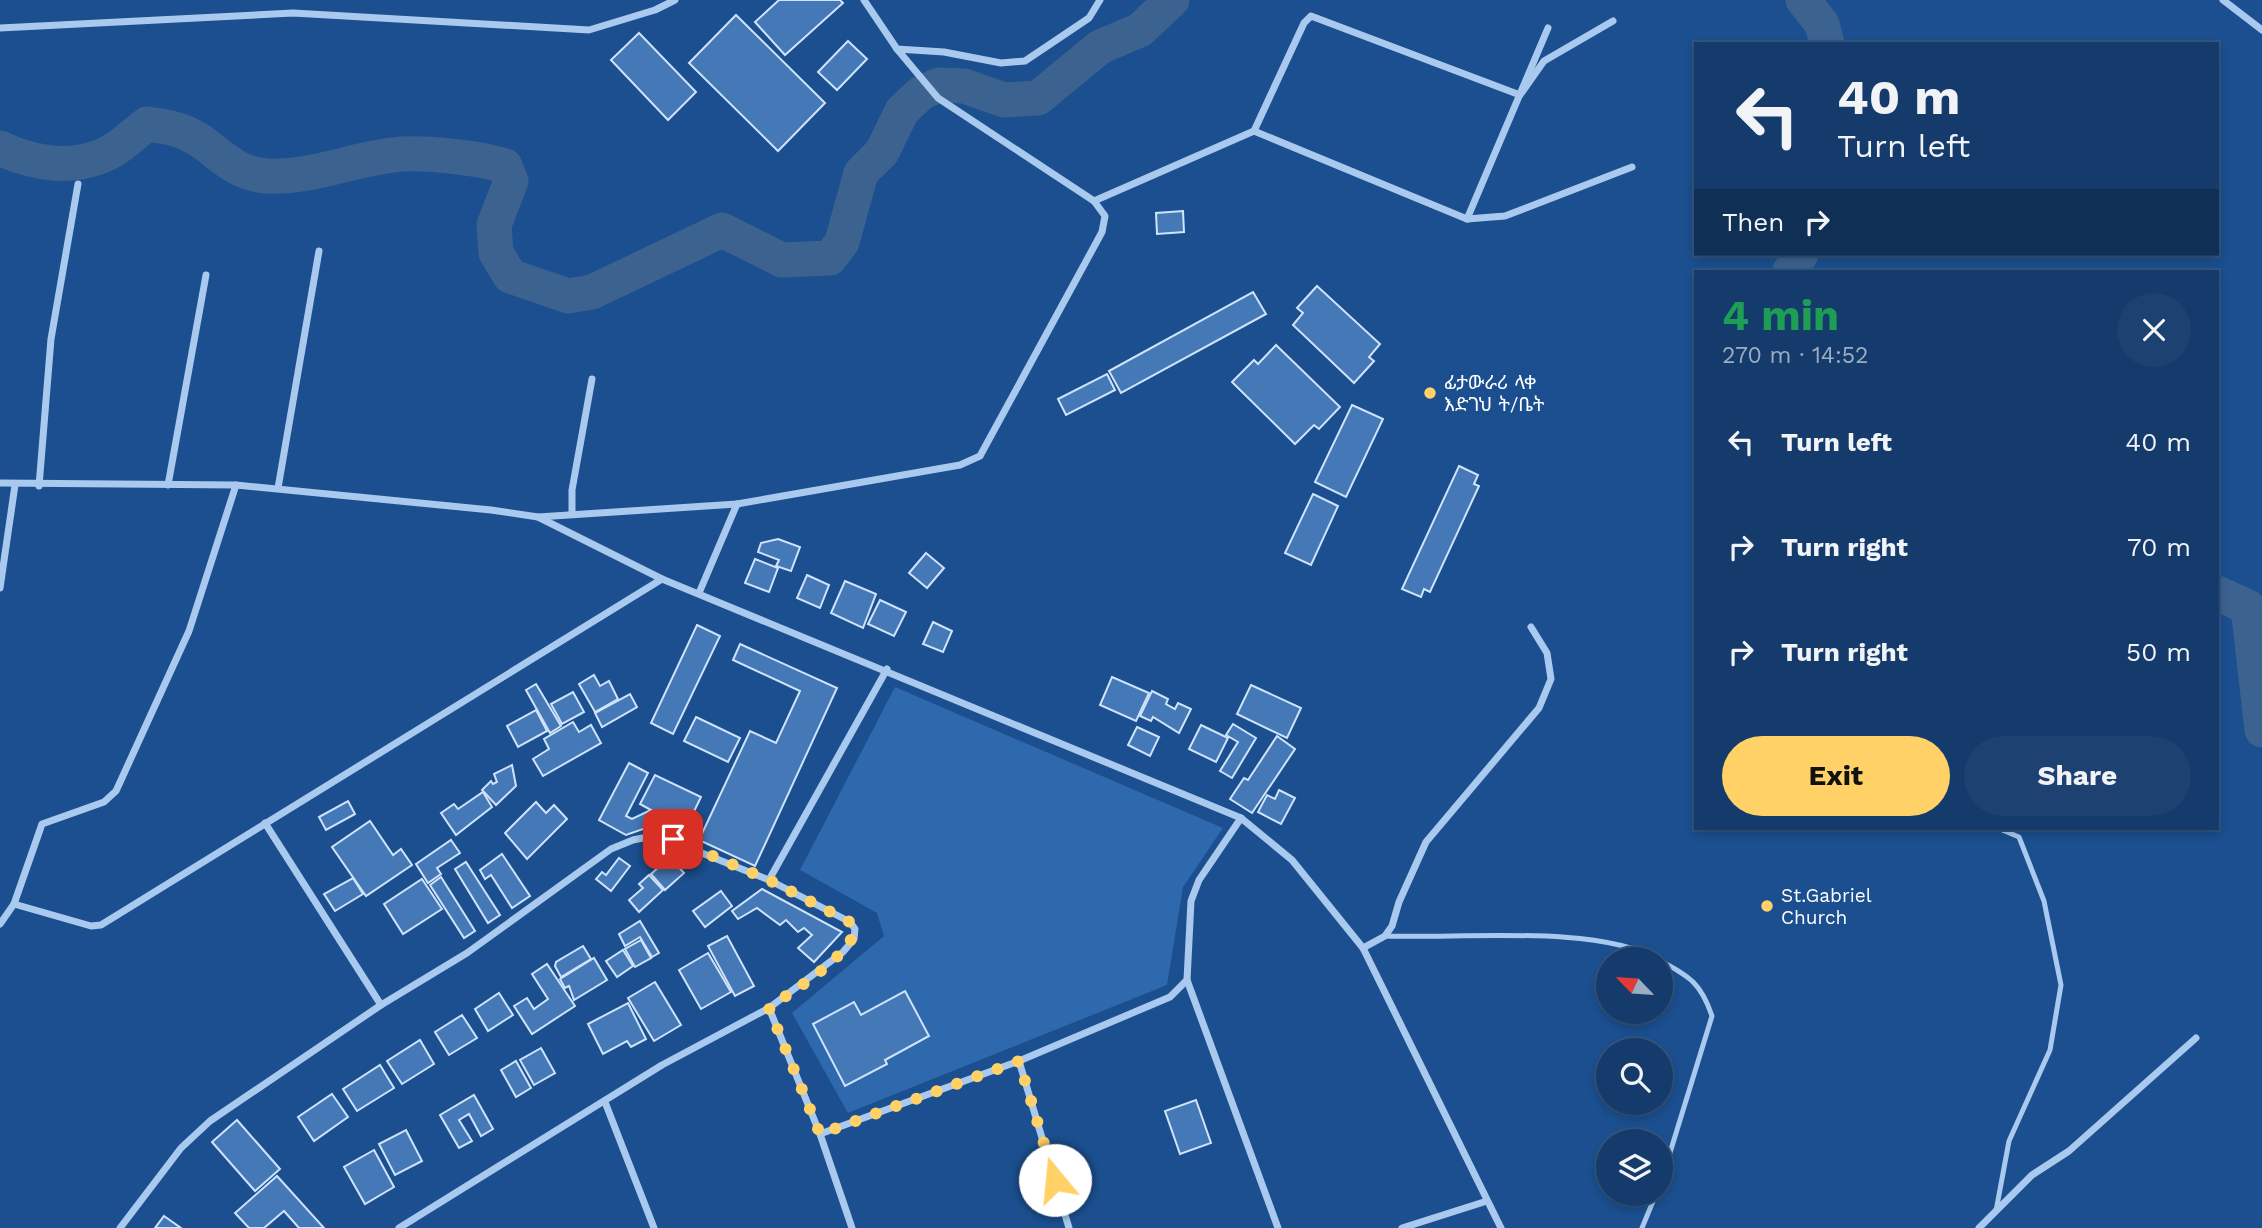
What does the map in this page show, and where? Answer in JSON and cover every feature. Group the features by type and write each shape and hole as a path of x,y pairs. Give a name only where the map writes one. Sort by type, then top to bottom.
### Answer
{"street":[{"path":"0,28 293,13 589,30 655,10 675,0"},
{"path":"0,483 39,486 236,485 538,517 737,504 960,465 980,456 1102,232 1105,216 1094,201 938,98 897,50 864,0"},
{"path":"897,50 944,52 1001,63 1025,61 1089,18 1100,0"},
{"path":"2223,0 2262,30"},
{"path":"1094,201 1254,131 1304,23 1311,16 1520,95"},
{"path":"1520,95 1544,61 1613,21"},
{"path":"1467,219 1548,28"},
{"path":"1254,131 1467,219 1515,213 1632,167"},
{"path":"39,486 51,339 78,184"},
{"path":"278,488 319,251"},
{"path":"169,485 206,275"},
{"path":"572,514 572,490 592,379"},
{"path":"0,588 15,485"},
{"path":"0,924 14,904 42,824 104,802 116,791 189,631 236,485"},
{"path":"699,593 737,504"},
{"path":"538,517 662,579 887,669 989,716 1241,818 1292,860 1363,948 1501,1228"},
{"path":"14,904 91,926 101,925 662,579"},
{"path":"1363,948 1385,936 1392,926 1404,889 1426,842 1539,708 1551,679 1547,653 1531,627"},
{"path":"769,880 887,669"},
{"path":"1241,818 1199,880 1191,901 1187,981 1278,1228"},
{"path":"265,823 382,1005"},
{"path":"120,1228 181,1148 210,1121 382,1005 467,953 611,849 633,840 657,835 673,839 769,880 850,922 855,929 854,939 843,953 769,1008 662,1065 399,1228"},
{"path":"820,1134 1019,1061 1137,1014 1170,997 1187,981"},
{"path":"769,1008 820,1134 852,1228"},
{"path":"1979,1228 2032,1175 2069,1151 2196,1038"},
{"path":"1019,1061 1069,1228"},
{"path":"605,1102 654,1228"},
{"path":"1402,1228 1487,1201"}],"lane":[{"path":"1996,1211 2010,1141 2050,1049 2061,985 2044,901 2019,837 2005,830"},
{"path":"1385,936 1567,937 1621,947"},
{"path":"1673,968 1691,978 1704,993 1712,1016 1673,1143"},
{"path":"1642,1228 1651,1206"}],"shaded area":[{"path":"895,687 1223,828 1183,887 1167,985 848,1113 792,1013 884,936 877,913 800,870"}],"building":[{"path":"779,0 840,0 843,3 785,55 755,22"},
{"path":"736,15 825,103 778,151 689,63"},
{"path":"639,33 696,92 668,120 611,60"},
{"path":"848,41 867,59 837,90 818,72"},
{"path":"1183,211 1184,232 1157,234 1156,213"},
{"path":"1317,286 1380,344 1369,357 1374,361 1354,383 1293,325 1303,313 1297,308"},
{"path":"1253,292 1266,314 1121,393 1109,371"},
{"path":"1276,345 1340,407 1319,429 1314,425 1295,444 1232,382 1254,360 1258,364"},
{"path":"1107,374 1115,390 1066,415 1058,399"},
{"path":"1352,405 1383,419 1346,497 1315,482"},
{"path":"1459,466 1478,475 1474,484 1479,486 1430,592 1424,589 1421,597 1402,589"},
{"path":"1313,494 1338,506 1311,565 1285,553"},
{"path":"778,539 800,547 791,571 776,566 779,560 758,552 761,543"},
{"path":"926,553 944,568 927,588 909,573"},
{"path":"755,559 778,568 769,592 745,583"},
{"path":"807,575 829,585 820,608 797,598"},
{"path":"845,581 876,594 863,628 831,613"},
{"path":"880,600 906,612 894,636 868,624"},
{"path":"933,622 952,631 943,652 923,644"},
{"path":"697,625 720,636 673,734 651,723"},
{"path":"740,644 837,688 755,866 699,840 750,731 776,743 800,691 733,660"},
{"path":"594,675 600,686 609,681 618,699 595,712 579,684"},
{"path":"1112,677 1149,693 1136,721 1100,705"},
{"path":"536,684 561,726 550,733 526,690"},
{"path":"1251,685 1301,708 1287,738 1237,714"},
{"path":"1152,691 1168,699 1166,704 1175,709 1178,703 1191,709 1179,733 1153,717 1151,721 1140,716"},
{"path":"573,692 584,712 562,724 551,704"},
{"path":"630,694 637,707 602,727 595,713"},
{"path":"536,710 547,731 518,747 507,726"},
{"path":"696,717 740,738 728,762 684,741"},
{"path":"573,722 579,732 591,725 601,743 543,776 533,759 549,749 544,739"},
{"path":"1233,724 1256,738 1232,778 1220,771 1238,742 1226,735"},
{"path":"1201,725 1228,738 1216,762 1189,749"},
{"path":"1137,727 1159,737 1150,756 1128,745"},
{"path":"1277,736 1295,749 1252,813 1230,799 1244,778 1248,780"},
{"path":"629,763 648,773 626,816 632,819 651,810 640,804 655,775 701,797 686,828 669,820 626,835 599,820"},
{"path":"512,765 516,786 496,805 482,790 491,781 493,784 497,782 494,774"},
{"path":"1279,790 1295,798 1281,824 1258,812 1267,795 1275,799"},
{"path":"483,792 492,807 456,835 441,813 454,804 458,809"},
{"path":"348,801 355,814 326,830 319,817"},
{"path":"536,802 546,813 554,805 567,819 527,859 505,833"},
{"path":"370,821 393,855 401,849 412,865 366,896 332,847"},
{"path":"451,840 460,853 437,868 441,874 428,883 416,864"},
{"path":"502,854 530,896 512,908 491,875 485,879 480,870"},
{"path":"670,857 684,873 665,890 651,874"},
{"path":"619,858 630,866 611,891 596,879 602,872 606,875"},
{"path":"466,862 500,915 488,923 455,869"},
{"path":"649,875 663,890 639,912 629,900 643,888 639,884"},
{"path":"441,877 475,931 464,938 430,885"},
{"path":"353,878 363,894 335,911 324,894"},
{"path":"422,879 442,909 403,934 384,904"},
{"path":"762,889 842,932 814,962 798,948 812,935 804,928 798,932 786,920 780,925 757,908 738,919 732,911"},
{"path":"721,891 732,906 705,927 693,911"},
{"path":"640,921 659,953 652,957 640,937 625,946 619,934"},
{"path":"727,936 754,986 735,996 708,946"},
{"path":"641,940 651,958 635,967 625,949"},
{"path":"583,946 591,959 561,977 555,966 556,962"},
{"path":"623,950 633,966 617,977 606,961"},
{"path":"708,953 731,992 701,1009 679,970"},
{"path":"594,958 607,980 574,1000 569,986 565,988 560,979"},
{"path":"547,964 575,1006 532,1034 514,1006 527,998 534,1009 548,999 532,974"},
{"path":"655,982 681,1025 654,1041 628,998"},
{"path":"905,991 929,1036 885,1060 887,1064 845,1086 813,1024 854,1002 861,1015"},
{"path":"499,993 513,1015 488,1031 475,1009"},
{"path":"628,1003 646,1039 631,1047 627,1041 603,1054 588,1024"},
{"path":"462,1015 477,1038 449,1055 435,1032"},
{"path":"420,1040 434,1064 402,1084 387,1061"},
{"path":"541,1048 555,1073 534,1085 520,1060"},
{"path":"516,1061 531,1088 516,1097 501,1070"},
{"path":"380,1065 394,1088 357,1111 343,1089"},
{"path":"332,1094 348,1117 314,1141 298,1117"},
{"path":"474,1095 493,1129 481,1136 469,1114 459,1120 472,1141 459,1148 440,1115"},
{"path":"1196,1100 1211,1143 1180,1154 1165,1111"},
{"path":"237,1120 280,1169 255,1191 212,1142"},
{"path":"406,1130 422,1161 395,1175 379,1144"},
{"path":"374,1150 394,1187 365,1204 344,1167"},
{"path":"277,1176 324,1228 299,1228 284,1211 264,1228 249,1228 235,1213"},
{"path":"164,1216 181,1228 155,1228"}],"waterway":[{"path":"0,148 35,160 72,163 103,156 147,124 190,135 240,169 267,176 315,172 377,157 405,154 450,156 494,163 505,166 511,181 494,225 496,253 510,276 568,296 592,292 722,230 782,260 830,258 842,242 861,173 882,152 902,111 921,93 939,85 964,86 1004,100 1038,98 1100,47 1140,30 1172,0"},
{"path":"1803,0 1822,24 1826,42"},
{"path":"1791,270 1800,256"},
{"path":"2219,594 2248,607 2262,730"}],"place":[{"name":"ፊታውራሪ ላቀ እድገህ ት/ቤት","path":"1430,393"},
{"name":"St.Gabriel Church","path":"1767,906"}],"route":[{"path":"673,839 769,880 850,922 855,929 854,939 843,953 769,1008 820,1134 1019,1061 1055,1180"}]}
